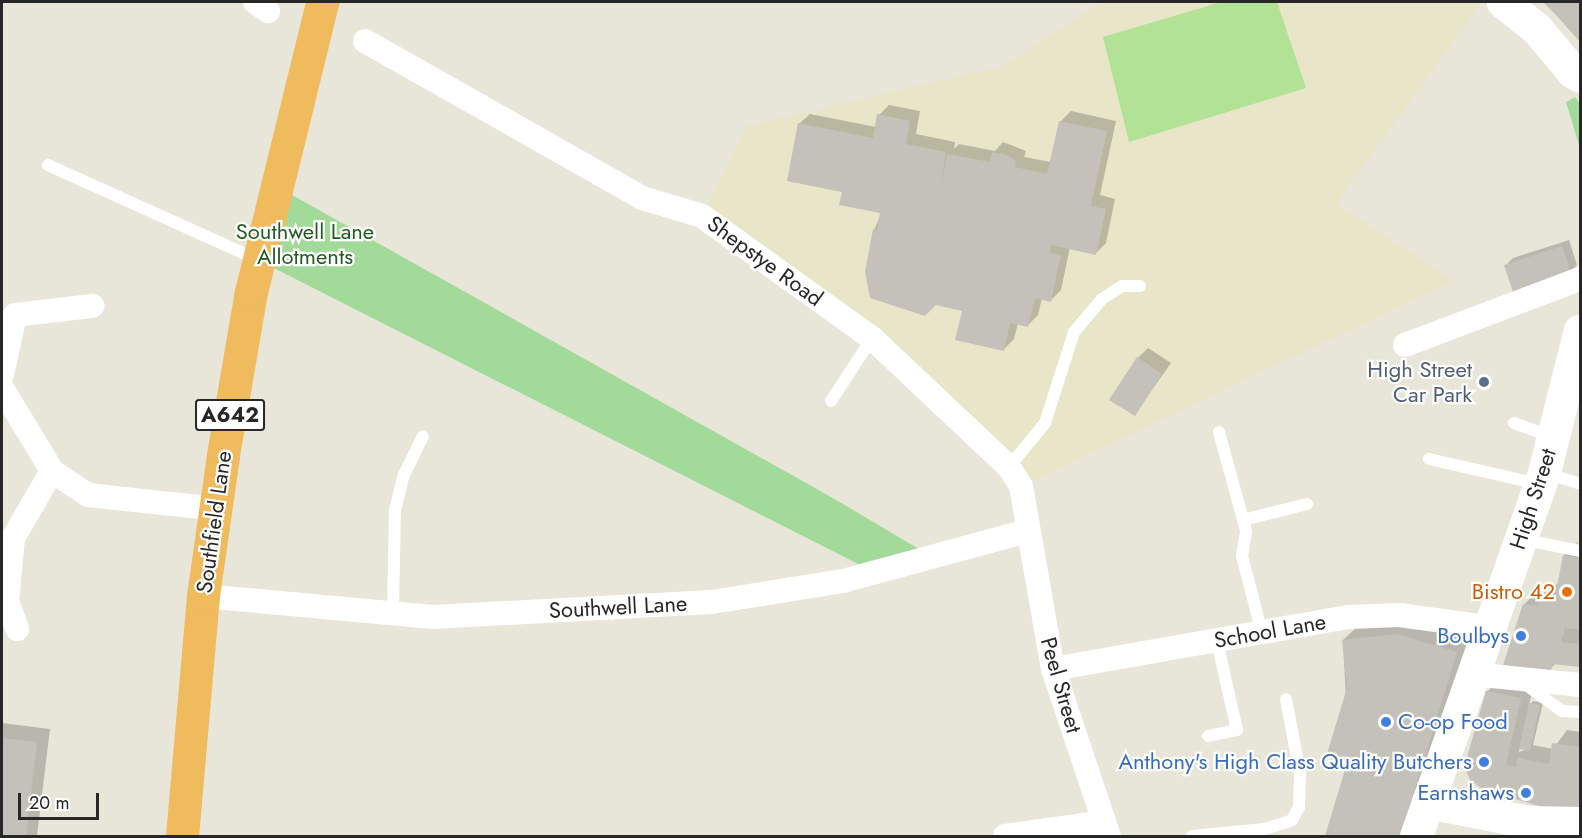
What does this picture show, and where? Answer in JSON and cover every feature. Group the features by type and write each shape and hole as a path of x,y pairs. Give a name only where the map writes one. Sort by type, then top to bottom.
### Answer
{"highway":[{"name":"Southfield Lane","path":"182,837 203,596 216,509 260,261 322,2"}],"main road":[{"path":"1503,2 1536,28 1573,72 1581,76"},
{"name":"High Street","path":"1416,837 1541,478 1581,330"},
{"path":"1428,802 1529,822 1581,823"}],"street":[{"name":"Shepstye Road","path":"365,41 642,198 702,216 872,338 1009,467 1021,486 1027,531"},
{"path":"1405,345 1581,279"},
{"path":"2,375 15,315 92,306"},
{"path":"2,388 52,471 88,495 216,509"},
{"path":"17,629 7,601 13,538 52,471"},
{"name":"Southwell Lane","path":"203,596 393,611 433,617 712,602 843,581 1027,531"},
{"name":"Peel Street","path":"1027,531 1053,669 1106,830"},
{"name":"School Lane","path":"1053,669 1349,617 1399,615 1488,627"},
{"path":"1472,674 1581,684"},
{"path":"1005,837 1106,830"}],"lane":[{"path":"48,165 260,261"},
{"path":"1009,467 1045,423 1074,332 1102,298 1122,286 1140,286"},
{"path":"831,401 872,338"},
{"path":"1514,423 1553,437"},
{"path":"1219,432 1246,531 1242,556 1262,633"},
{"path":"393,611 395,510 404,475 423,436"},
{"path":"1429,459 1581,484"},
{"path":"1243,520 1307,504"},
{"path":"1520,539 1581,551"},
{"path":"1208,736 1237,730 1216,641"},
{"path":"1517,678 1562,711 1581,712"},
{"path":"1192,837 1265,833 1292,820 1299,807 1300,773 1286,699"}],"shaded area":[{"path":"1102,2 1482,2 1336,204 1453,281 1021,486 872,338 702,216 747,126 1003,66"}],"green space":[{"path":"1221,2 1277,2 1306,88 1129,142 1103,37"},
{"path":"1575,97 1580,104 1579,145 1566,102"},
{"name":"Southwell Lane Allotments","path":"276,186 831,497 929,555 872,571 260,261"}],"building":[{"path":"1543,2 1580,2 1580,42 1557,16"},
{"path":"877,114 910,121 906,144 946,152 940,191 947,154 990,162 992,152 1007,155 1016,161 1015,167 1047,174 1059,121 1107,131 1091,206 1106,209 1096,255 1051,245 1050,253 1061,255 1051,302 1035,298 1028,327 1010,323 1004,351 955,340 962,311 936,305 925,316 870,298 865,272 873,229 877,230 880,213 839,205 842,192 787,181 798,123 873,138"},
{"path":"1562,246 1571,273 1513,292 1504,265"},
{"path":"1137,357 1162,374 1135,416 1109,400"},
{"path":"1563,555 1580,558 1580,630 1565,628 1561,642 1580,644 1580,667 1552,664 1551,671 1503,665 1523,604 1538,606 1539,595 1555,597"},
{"name":"Co-op Food","path":"1397,634 1457,652 1401,836 1325,836 1347,763 1326,757 1347,688 1342,640"},
{"path":"1486,691 1521,698 1506,765 1516,767 1518,758 1549,764 1552,743 1580,747 1580,810 1559,812 1482,789 1470,780 1466,771 1467,757"},
{"path":"1529,703 1540,705 1530,751 1519,749"},
{"path":"2,738 37,742 26,836 2,836"}],"place":[{"name":"High Street Car Park","path":"1484,382"},
{"name":"Bistro 42","path":"1567,592"},
{"name":"Boulbys","path":"1521,636"},
{"name":"Co-op Food","path":"1386,722"},
{"name":"Anthony's High Class Quality Butchers","path":"1484,762"},
{"name":"Earnshaws","path":"1526,793"}]}
